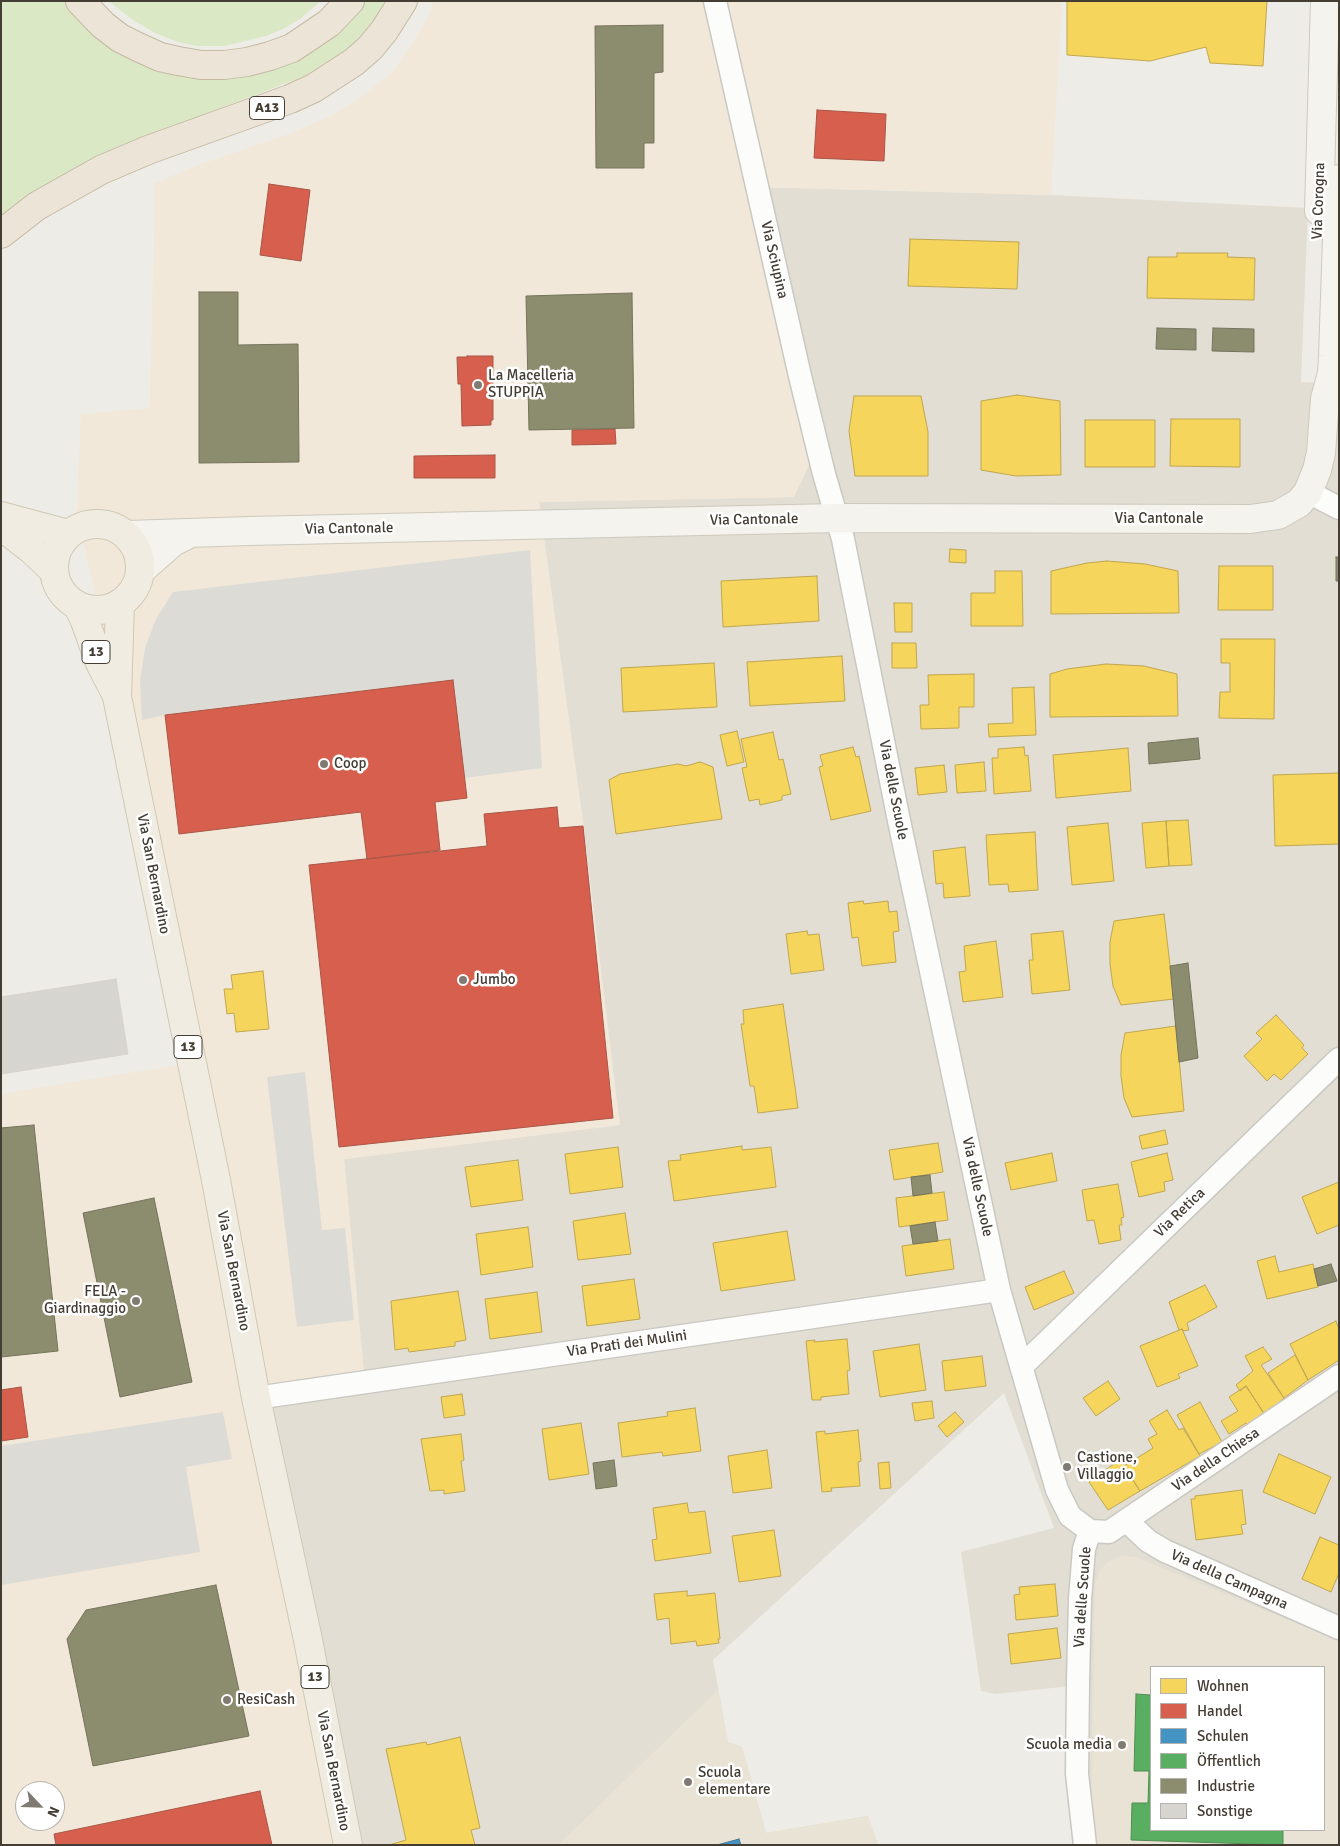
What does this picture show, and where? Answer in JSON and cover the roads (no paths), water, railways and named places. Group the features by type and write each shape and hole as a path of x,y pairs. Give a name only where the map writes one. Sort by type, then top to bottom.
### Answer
{"highway":[{"path":"80,1 103,25 120,38 138,48 178,62 224,65 247,62 292,48 311,37 329,23 350,1"},
{"name":"A13","path":"1,234 38,206 101,170 148,150 290,99 314,88 354,62 370,48 384,31 403,1"}],"main road":[{"path":"1,516 68,534"},
{"path":"91,524 104,524 116,528 127,535 138,552 140,572 134,589 120,603 107,609 92,610 78,606 66,597 57,585 54,557 68,534 79,527 91,524"},
{"path":"1,526 33,551 54,571"},
{"name":"Via San Bernardino","path":"120,603 117,697 216,1180 256,1398 348,1845"},
{"name":"Via San Bernardino","path":"78,606 100,663 117,697"}],"street":[{"name":"Via Sciupina","path":"715,1 803,386 824,474 837,518"},
{"name":"Via Corogna","path":"1325,1 1314,357 1325,399"},
{"name":"Via Corogna","path":"1308,492 1317,470 1321,453 1325,399 1332,373 1339,179"},
{"name":"Via Cantonale","path":"127,535 837,518 1250,520 1286,512 1299,503 1308,492"},
{"path":"1308,492 1339,508"},
{"name":"Via delle Scuole","path":"837,518 844,538 898,816 999,1290 1057,1490 1070,1516 1090,1531 1084,1549 1080,1599 1078,1672 1077,1774 1085,1845"},
{"name":"Via Cantonale","path":"140,572 173,542 191,533"},
{"name":"Via Retica","path":"1021,1367 1339,1059"},
{"name":"Via Prati dei Mulini","path":"256,1398 999,1290"},
{"name":"Via della Chiesa","path":"1090,1531 1109,1532 1339,1376"},
{"name":"Via della Campagna","path":"1126,1521 1148,1541 1164,1551 1339,1628"}],"place":[{"name":"La Macelleria STUPPIA","path":"478,385"},
{"name":"Coop","path":"324,764"},
{"name":"Jumbo","path":"463,980"},
{"name":"FELA - Giardinaggio","path":"136,1301"},
{"name":"Castione, Villaggio","path":"1067,1467"},
{"name":"ResiCash","path":"227,1700"},
{"name":"Scuola media","path":"1122,1745"},
{"name":"Scuola elementare","path":"688,1782"}]}
